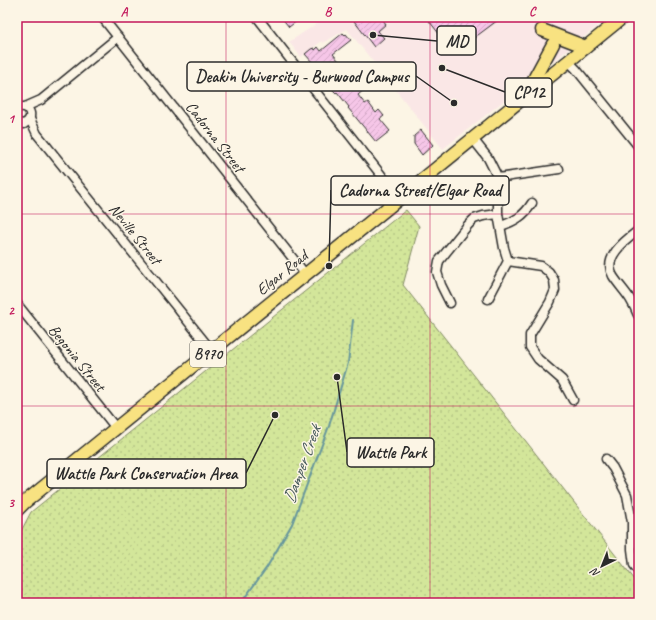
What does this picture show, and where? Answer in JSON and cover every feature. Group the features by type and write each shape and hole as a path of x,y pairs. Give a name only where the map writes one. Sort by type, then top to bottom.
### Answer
{"main road":[{"name":"Elgar Road","path":"18,508 623,17"},
{"path":"542,30 586,47"},
{"path":"524,97 553,44"}],"street":[{"name":"Cadorna Street","path":"102,17 306,275"},
{"path":"257,17 400,199"},
{"path":"19,124 27,123 23,110 40,100 118,37"},
{"path":"568,61 638,143"},
{"name":"Neville Street","path":"23,110 37,134 212,351"},
{"name":"Neville Street","path":"19,124 37,134"},
{"path":"473,139 488,158 498,178 498,214 504,248 508,261 488,299"},
{"path":"498,178 558,169"},
{"path":"501,226 515,221 526,212 532,203"},
{"path":"450,303 441,285 437,272 439,261 474,219 498,214"},
{"path":"638,315 630,299 612,275 610,266 613,256 620,246 639,230"},
{"path":"508,261 541,266 549,272 554,280 555,290 550,302 530,335 530,347 538,359 562,380 573,400"},
{"name":"Begonia Street","path":"17,304 116,428"},
{"path":"606,459 613,468 627,495 632,522 632,549 634,565 639,571"}],"shaded area":[{"path":"327,17 609,17 443,149 347,29 323,43 322,41 301,57 289,42"}],"green space":[{"path":"406,210 419,226 403,285 639,585 639,603 17,603 17,554 19,535 31,512"}],"building":[{"path":"281,17 295,17 298,20 289,27"},
{"path":"351,17 381,17 386,24 378,31 384,38 374,47"},
{"path":"426,17 502,17 454,53"},
{"path":"343,33 345,35 346,34 351,40 333,54 344,67 350,62 354,67 356,65 361,72 359,73 364,79 361,82 366,88 358,95 365,104 368,102 376,113 379,110 384,116 380,119 390,131 376,142 337,92 336,93 326,82 327,79 305,54 311,49 314,48 315,50 318,47 321,51"},
{"path":"421,130 433,145 422,155 414,144 414,136"}],"waterway":[{"name":"Damper Creek","path":"241,603 267,567 292,524 329,426 348,363 353,320"}],"place":[{"name":"MD","path":"373,35"},
{"name":"CP12","path":"442,68"},
{"name":"Deakin University - Burwood Campus","path":"454,103"},
{"name":"Cadorna Street/Elgar Road","path":"329,266"},
{"name":"Wattle Park","path":"337,377"},
{"name":"Wattle Park Conservation Area","path":"275,415"}]}
